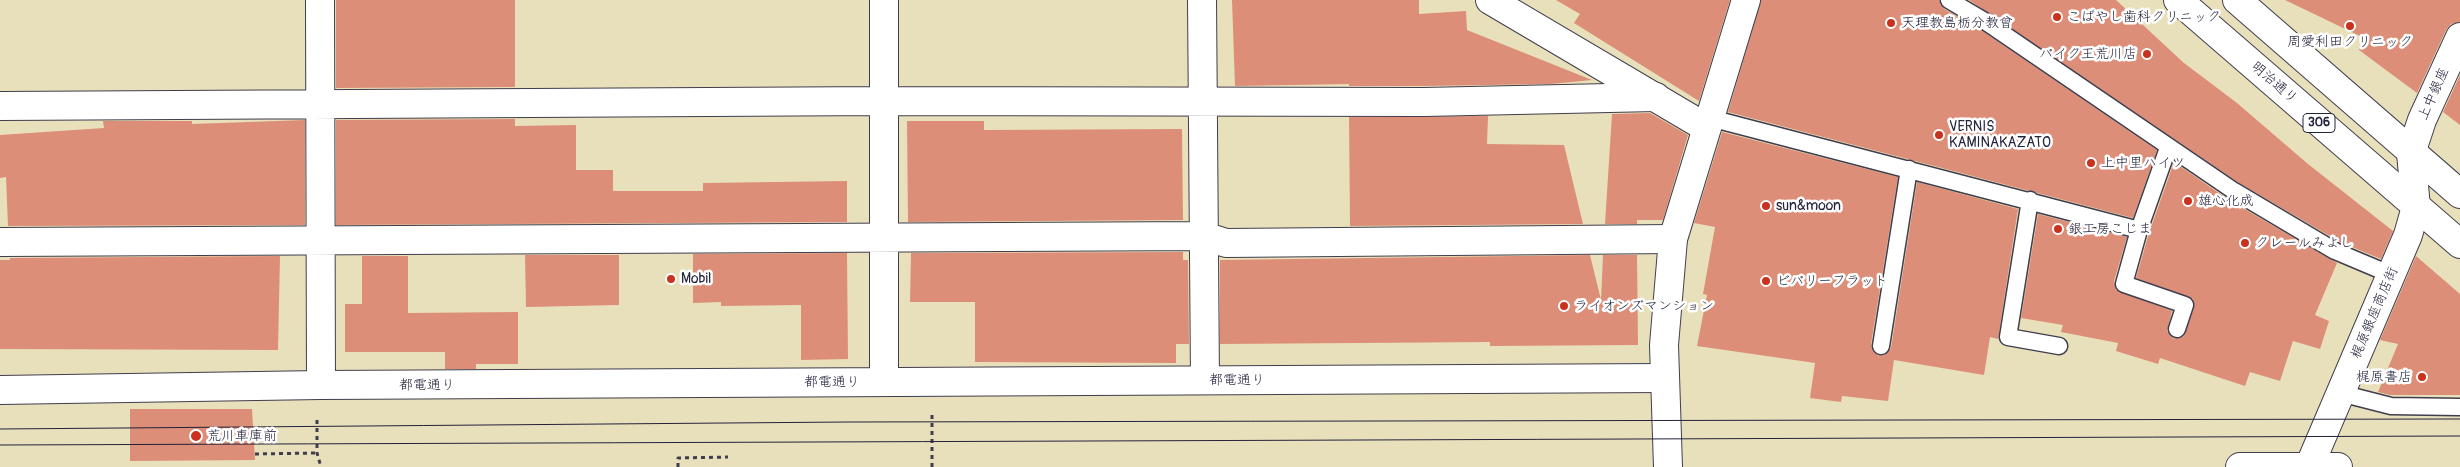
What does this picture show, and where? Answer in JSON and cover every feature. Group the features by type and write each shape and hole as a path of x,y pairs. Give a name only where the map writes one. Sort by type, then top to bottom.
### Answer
{"street":[{"path":"319,398 321,239 320,0"},
{"path":"884,0 884,382"},
{"path":"1202,0 1205,380"},
{"path":"1490,0 1656,97 1708,123"},
{"path":"1668,467 1664,345 1673,239 1746,0"},
{"name":"明治通り","path":"2178,0 2460,244"},
{"name":"306","path":"2237,0 2460,194"},
{"name":"上中銀座","path":"2412,153 2422,120 2460,37"},
{"path":"0,106 884,101 1424,102 1656,97"},
{"name":"梶原銀座商店街","path":"2309,467 2408,235 2416,207 2412,153"},
{"path":"0,242 1204,236 1226,243 1673,239"},
{"name":"都電通り","path":"0,390 319,398 884,382 1665,378"},
{"path":"2240,467 2338,467"}],"lane":[{"path":"1949,0 1986,22 2168,148 2234,191 2335,251 2392,275"},
{"path":"1708,123 1908,169 2139,230"},
{"path":"2168,148 2139,230 2124,284 2185,305 2177,329"},
{"path":"1881,346 1908,169"},
{"path":"2030,200 2008,337 2058,346"},
{"path":"2340,393 2391,406 2460,407"}],"path":[{"path":"932,382 932,467"},
{"path":"319,398 317,453 321,467"},
{"path":"255,454 317,453"},
{"path":"678,467 678,458 728,457"}],"building":[{"path":"336,0 515,0 515,87 336,88"},
{"path":"1232,0 1419,0 1419,14 1466,11 1467,30 1592,80 1551,84 1235,86"},
{"path":"1556,0 1730,0 1699,101 1574,23 1580,14"},
{"path":"1761,0 1939,0 1944,9 1981,30 2157,150 2133,218 1728,112"},
{"path":"1969,0 2116,0 2184,63 2237,103 2308,164 2393,231 2381,259 2340,242 2239,183"},
{"path":"2285,0 2460,0 2460,22 2451,24 2446,30 2417,93 2359,50 2364,38"},
{"path":"2460,75 2460,125 2443,112"},
{"path":"1650,113 1688,135 1663,220 1637,220 1637,224 1605,224 1612,114"},
{"path":"1488,116 1487,144 1564,145 1583,224 1350,226 1349,117"},
{"path":"515,119 515,126 576,125 576,170 613,170 613,191 703,191 703,183 847,181 847,222 336,225 336,120"},
{"path":"305,120 305,225 8,226 6,177 0,178 0,135 104,128 103,121 192,121 192,124"},
{"path":"907,121 984,121 984,130 1182,129 1183,220 908,222"},
{"path":"1722,132 1898,177 1871,344 1872,350 1879,356 1885,355 1891,348 1917,182 2018,209 1998,339 1990,337 1984,375 1894,360 1888,401 1842,396 1841,402 1810,398 1815,363 1697,346 1707,295 1703,294 1715,227 1694,223"},
{"path":"2174,162 2229,200 2337,263 2315,315 2329,321 2320,349 2293,341 2280,381 2250,372 2245,386 2160,358 2158,364 2116,351 2118,343 2061,332 2063,325 2021,318 2038,214 2127,237 2114,281 2116,290 2172,311 2167,331 2174,339 2184,336 2194,308 2193,299 2136,278 2149,233"},
{"path":"1183,252 1183,260 1188,260 1189,344 1176,344 1176,363 975,362 975,302 910,302 911,253"},
{"path":"847,253 848,359 801,360 801,305 721,306 721,302 693,303 693,254"},
{"path":"525,255 619,255 619,305 526,307"},
{"path":"1590,255 1601,300 1603,255 1637,255 1638,345 1490,346 1490,342 1220,344 1220,260"},
{"path":"280,256 278,350 0,349 0,260 10,260 10,258"},
{"path":"362,256 408,256 408,313 518,312 518,364 476,364 476,369 445,369 445,352 345,352 345,304 362,304"},
{"path":"2416,256 2460,294 2460,395 2390,395 2378,392 2398,344 2380,340"},
{"path":"130,409 252,409 255,460 130,461"}],"tram line":[{"path":"0,429 847,422 2460,419"},
{"path":"0,445 2460,436"}],"place":[{"name":"こばやし歯科クリニック","path":"2057,17"},
{"name":"天理教島栃分教曾","path":"1891,23"},
{"name":"周愛利田クリニック","path":"2350,26"},
{"name":"バイク王荒川店","path":"2147,54"},
{"name":"VERNIS KAMINAKAZATO","path":"1939,135"},
{"name":"上中里ハイツ","path":"2091,163"},
{"name":"雄心化成","path":"2188,201"},
{"name":"sun&moon","path":"1766,206"},
{"name":"銀工房こじま","path":"2058,229"},
{"name":"クレールみよし","path":"2245,243"},
{"name":"Mobil","path":"671,279"},
{"name":"ビバリーフラット","path":"1766,281"},
{"name":"ライオンズマンション","path":"1564,306"},
{"name":"梶原書店","path":"2422,377"},
{"name":"荒川車庫前","path":"196,436"}]}
